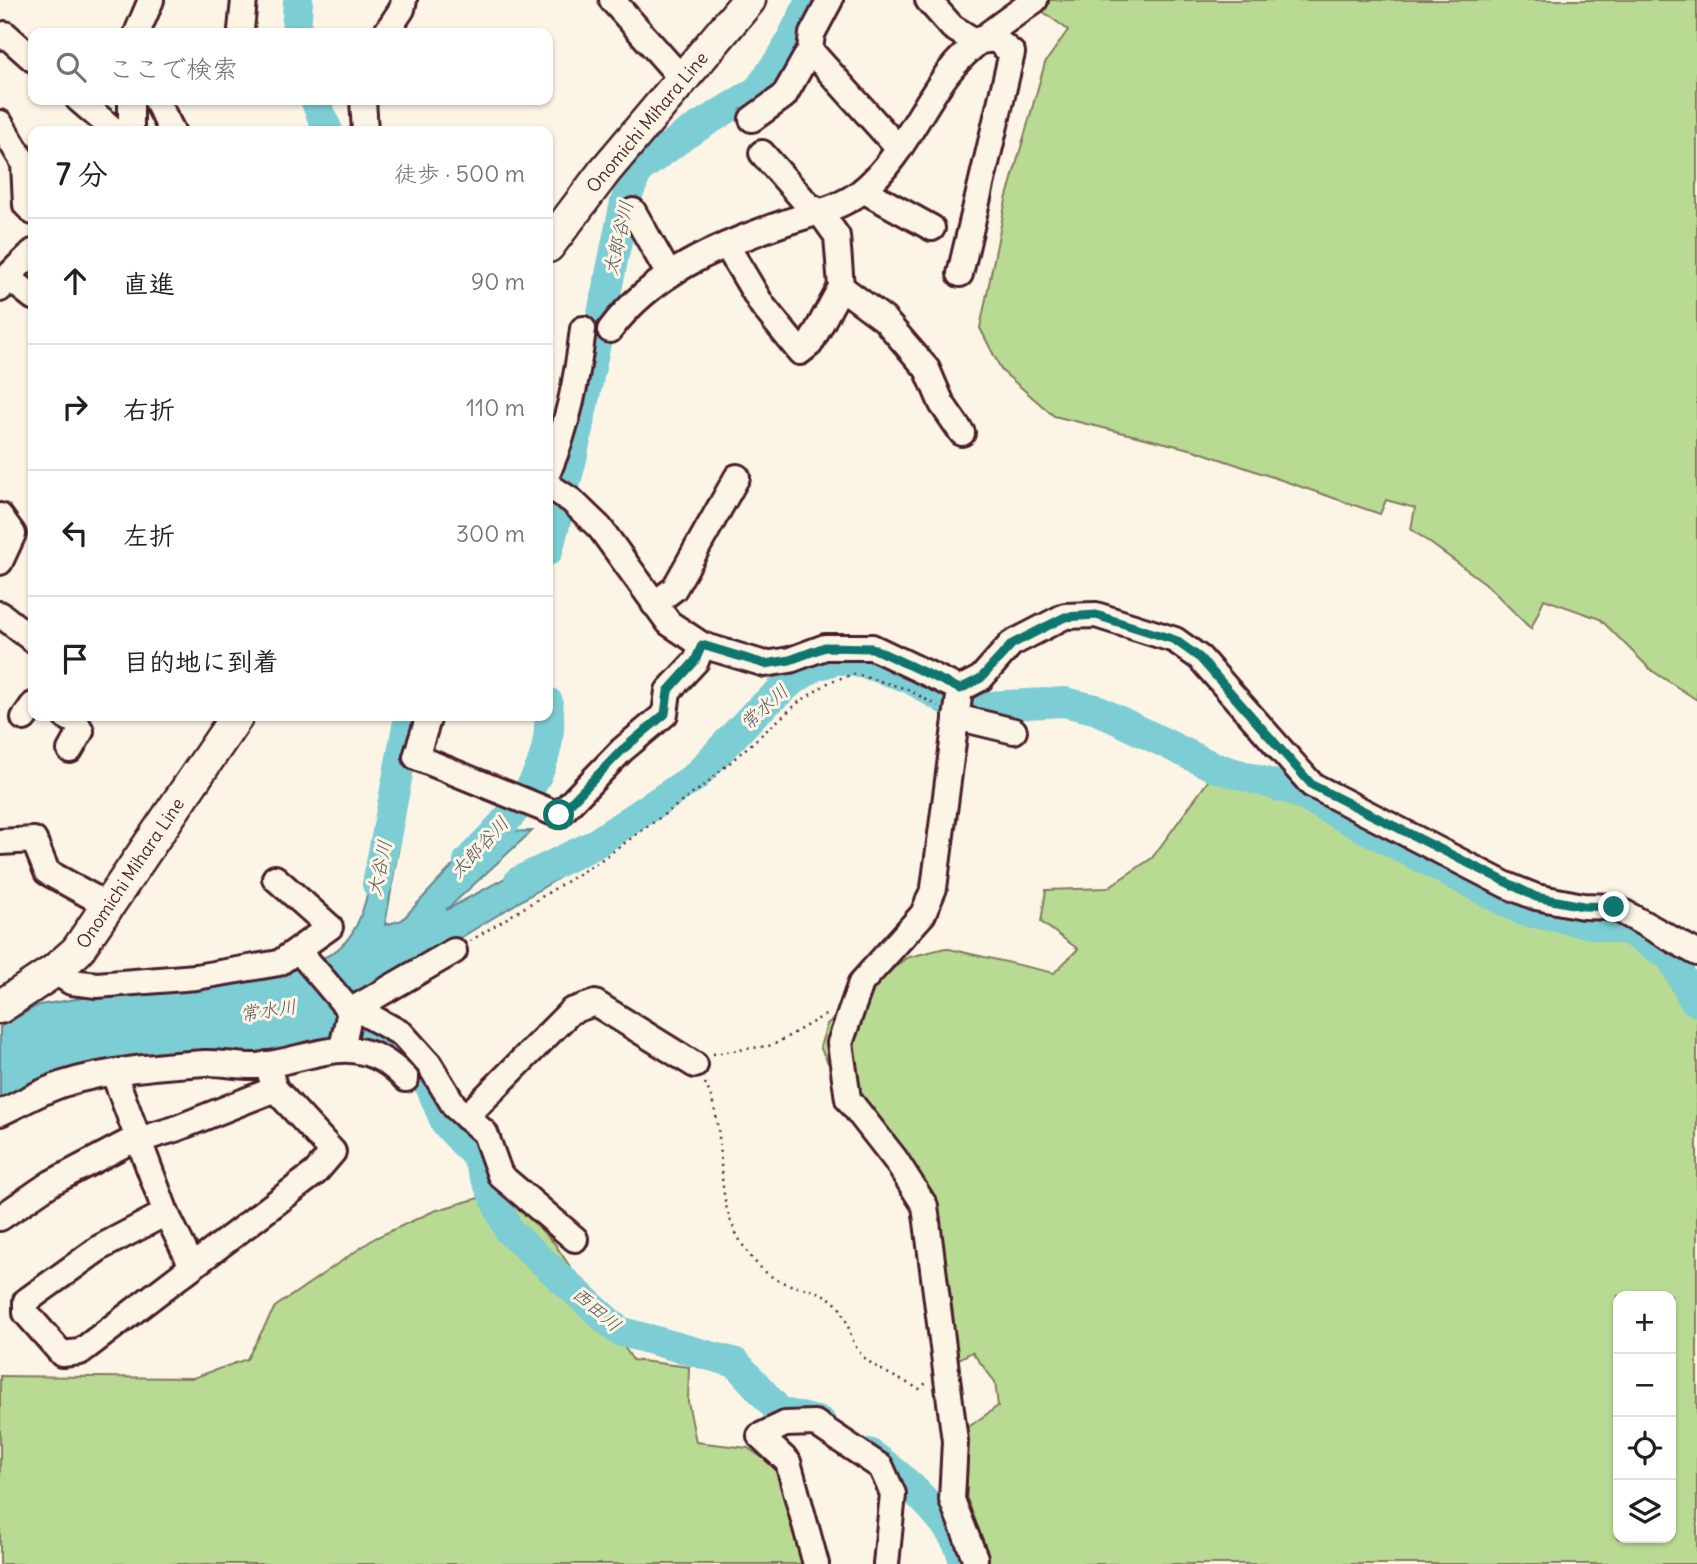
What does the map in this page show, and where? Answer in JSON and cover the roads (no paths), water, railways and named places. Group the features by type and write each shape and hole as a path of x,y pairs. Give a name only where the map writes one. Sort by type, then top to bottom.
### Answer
{"main road":[{"name":"Onomichi Mihara Line","path":"553,239 604,172 750,0"},
{"name":"Onomichi Mihara Line","path":"0,1007 54,971 77,951 234,721"}],"street":[{"path":"139,28 151,0"},
{"path":"241,28 244,0"},
{"path":"389,28 402,9 404,0"},
{"path":"612,0 682,79"},
{"path":"752,119 785,96 810,50 812,34 830,0"},
{"path":"610,330 622,313 668,273 727,246 846,202 863,190 899,149 940,83 976,42 1035,0"},
{"path":"937,3 952,27 976,42 995,39 1012,53 960,274"},
{"path":"0,37 5,34 28,55"},
{"path":"810,50 899,149"},
{"path":"85,105 109,126"},
{"path":"131,105 131,126"},
{"path":"159,105 169,126"},
{"path":"363,105 365,126"},
{"path":"0,124 24,163 28,207"},
{"path":"727,246 762,305 800,352 810,344 841,287 836,236 819,211 808,205 762,153"},
{"path":"863,190 932,228"},
{"path":"633,211 668,273"},
{"path":"28,257 4,283 28,295"},
{"path":"841,287 884,319 927,369 942,404 962,433"},
{"path":"583,329 577,384 555,487 600,528 669,624 702,645 765,664 790,660 825,647 872,648 960,689"},
{"path":"654,604 674,589 737,477"},
{"path":"0,516 13,534 0,562"},
{"path":"0,614 28,636"},
{"path":"960,689 981,678 1012,644 1065,617 1096,615 1175,640 1200,658 1312,785 1506,885 1536,897 1583,906 1614,907 1697,953"},
{"path":"427,721 416,757 559,815 622,750 665,714 668,691 695,661 702,645"},
{"path":"960,689 934,888 923,914 862,983 840,1043 848,1099 895,1159 925,1206 955,1440 952,1500 975,1558 974,1564"},
{"path":"956,716 1014,731"},
{"path":"70,750 81,731 76,721"},
{"path":"0,842 34,840 47,872 109,906"},
{"path":"54,971 71,982 97,985 196,977 279,963 330,926 275,878"},
{"path":"299,951 350,1011 364,1013 402,1034 429,1064 455,1107 485,1133 499,1175 575,1238"},
{"path":"342,1048 350,1011 454,951"},
{"path":"466,1117 571,1012 596,1003 695,1065"},
{"path":"0,1113 62,1084 114,1074 206,1063 256,1066 342,1048 372,1052 393,1065 406,1079"},
{"path":"166,1213 102,1247 26,1301 26,1313 62,1354 80,1352 315,1173 332,1152 275,1089 267,1064"},
{"path":"114,1074 166,1213 192,1266"},
{"path":"0,1217 51,1183 137,1140 275,1089"},
{"path":"816,1564 788,1462 760,1436 785,1424 816,1423 881,1467 893,1493 887,1564"}],"water":[{"path":"532,831 446,910 550,854 560,877 375,990 369,1027 405,1048 432,1081 415,1081 322,1042 0,1105 0,1027 39,1005 295,964 327,956 340,947 358,922 368,892 377,846 399,846 385,925 402,920 484,832"}],"waterway":[{"name":"大谷川","path":"296,28 298,0"},
{"name":"太郎谷川","path":"553,532 572,459 625,202 638,170 685,135 758,90 783,55 811,0"},
{"name":"大谷川","path":"317,105 326,126"},
{"name":"常水川","path":"519,881 593,845 695,777 755,713 791,682 815,666 839,659 870,665 909,678 949,702 968,707 1064,702 1095,709 1214,767 1292,790 1523,911 1630,931 1671,957 1697,1002"},
{"name":"大谷川","path":"377,884 408,721"},
{"name":"太郎谷川","path":"468,861 515,809 539,772 546,751 549,721"},
{"name":"西田川","path":"412,1066 429,1084 446,1124 476,1156 509,1231 619,1331 736,1363 780,1412 821,1422"},
{"name":"西田川","path":"869,1453 911,1487 940,1518 960,1549 964,1564"}]}
